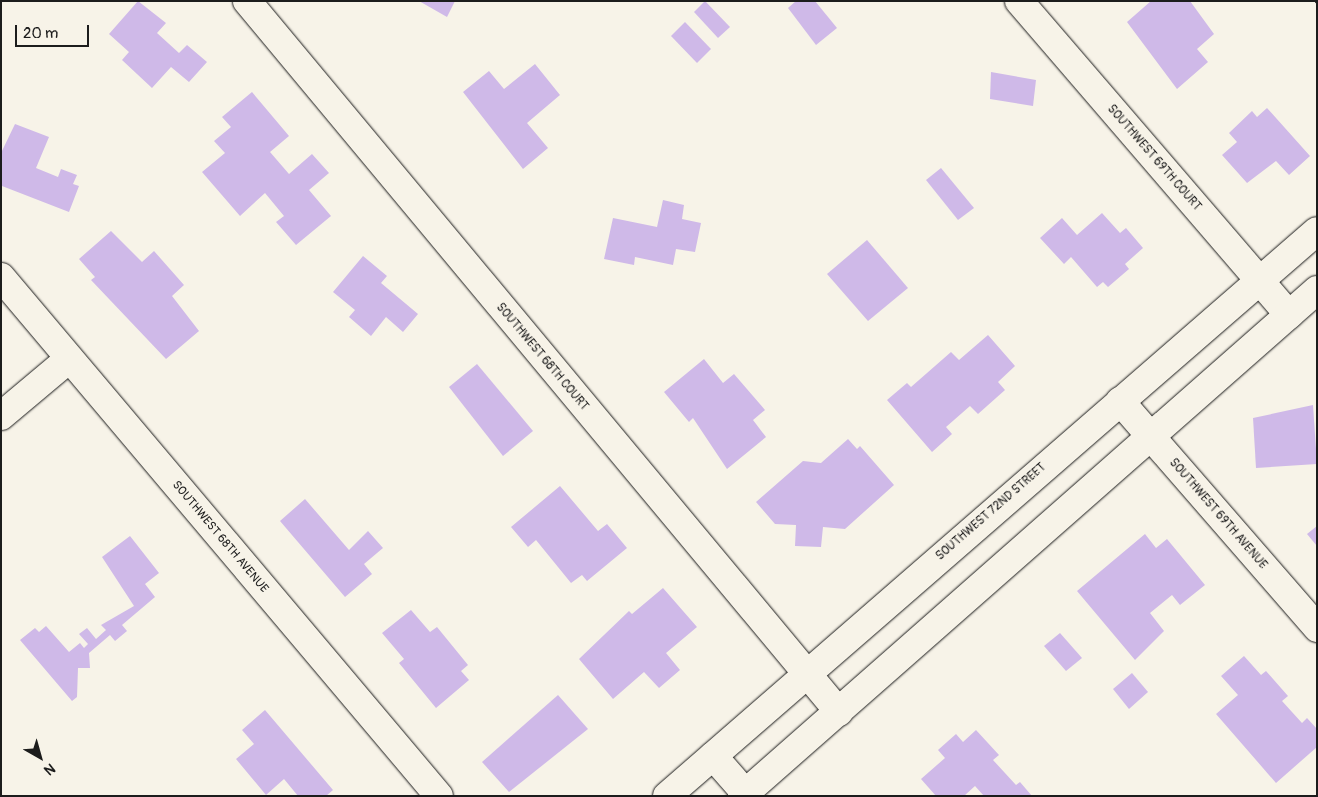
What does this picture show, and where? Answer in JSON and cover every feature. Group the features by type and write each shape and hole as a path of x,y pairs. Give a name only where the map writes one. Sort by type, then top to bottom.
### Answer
{"street":[{"name":"SOUTHWEST 68TH COURT","path":"247,1 839,712"},
{"name":"SOUTHWEST 69TH COURT","path":"1019,1 1288,315"},
{"name":"SOUTHWEST 72ND STREET","path":"667,796 1317,231"},
{"name":"SOUTHWEST 68TH AVENUE","path":"1,277 440,796"},
{"path":"713,756 745,795 1317,290"},
{"path":"1,416 69,359"},
{"name":"SOUTHWEST 69TH AVENUE","path":"1120,401 1317,628"}],"building":[{"path":"138,1 166,23 157,33 179,53 187,45 207,62 189,82 171,67 152,88 122,60 129,52 109,34"},
{"path":"419,1 455,1 447,17"},
{"path":"705,1 730,27 718,38 694,12"},
{"path":"796,1 815,1 837,28 816,45 788,8"},
{"path":"1151,1 1190,1 1214,34 1197,49 1208,62 1177,89 1127,22"},
{"path":"685,22 711,49 697,63 671,36"},
{"path":"535,64 560,95 527,123 548,148 523,169 463,92 489,71 504,89"},
{"path":"991,72 1036,80 1033,106 990,99"},
{"path":"252,92 289,136 270,152 289,174 312,154 329,173 309,190 331,216 296,245 276,222 284,216 265,193 240,216 202,172 225,153 214,141 231,127 222,117"},
{"path":"1267,108 1310,156 1289,175 1276,161 1247,183 1222,155 1237,142 1229,133 1252,111 1257,117"},
{"path":"15,124 49,137 36,168 58,177 61,169 77,175 73,184 79,186 69,212 2,186 1,153"},
{"path":"941,168 974,208 958,220 926,180"},
{"path":"663,200 684,205 682,219 701,223 695,252 676,249 673,265 635,257 634,265 604,259 613,218 657,227"},
{"path":"1102,213 1120,233 1126,228 1143,248 1125,264 1129,269 1108,287 1103,282 1097,287 1071,257 1064,264 1040,238 1062,218 1077,235"},
{"path":"111,231 142,262 154,251 184,285 172,296 199,331 166,359 91,280 95,277 79,259"},
{"path":"867,240 908,288 868,321 827,274"},
{"path":"363,256 387,276 381,283 418,314 403,332 386,317 371,336 349,317 355,310 333,292"},
{"path":"988,335 1015,366 998,382 1005,390 978,414 970,406 946,427 952,434 932,452 887,400 907,383 911,387 951,352 959,360"},
{"path":"704,359 723,383 734,374 765,410 753,420 766,437 727,469 693,418 689,422 664,392"},
{"path":"477,364 533,431 503,456 449,387"},
{"path":"1313,405 1317,464 1256,468 1253,418"},
{"path":"848,439 857,449 860,446 894,485 845,529 823,527 821,547 795,546 796,525 775,524 756,502 803,461 821,463"},
{"path":"560,486 598,531 607,524 627,548 587,581 582,575 571,583 536,540 528,547 511,527"},
{"path":"305,499 349,550 368,531 383,548 364,564 372,574 345,597 280,521"},
{"path":"1317,526 1317,546 1307,534"},
{"path":"1145,534 1156,548 1167,539 1205,585 1180,605 1172,595 1150,613 1164,631 1135,660 1077,591"},
{"path":"130,536 159,573 145,584 155,597 122,625 127,631 115,641 110,635 89,653 90,668 78,668 77,697 72,701 20,640 35,628 39,632 46,626 69,652 80,643 84,648 88,644 79,634 87,628 96,639 106,630 101,625 134,606 102,557"},
{"path":"663,588 697,627 666,653 680,670 659,688 644,672 613,699 579,659 629,611 632,614"},
{"path":"411,610 430,632 437,627 468,665 461,671 469,680 436,708 399,663 404,659 382,633"},
{"path":"1060,633 1082,658 1066,671 1044,646"},
{"path":"1244,656 1261,675 1266,671 1288,696 1282,701 1302,723 1307,718 1317,729 1317,747 1276,783 1216,714 1238,695 1221,676"},
{"path":"1132,673 1148,692 1129,709 1113,689"},
{"path":"558,695 588,729 509,792 482,762"},
{"path":"265,710 333,790 326,796 298,796 284,779 266,795 236,759 254,744 242,730"},
{"path":"976,730 999,755 993,760 1016,785 1020,782 1032,796 984,796 975,786 964,796 936,796 921,779 945,758 938,750 956,734 963,742"}]}
